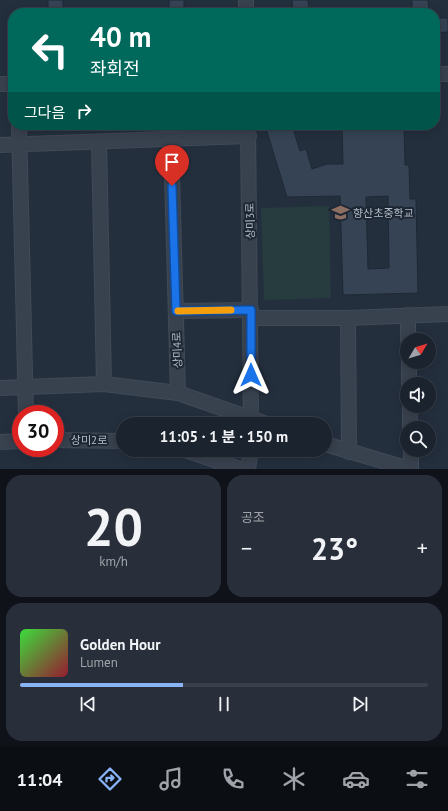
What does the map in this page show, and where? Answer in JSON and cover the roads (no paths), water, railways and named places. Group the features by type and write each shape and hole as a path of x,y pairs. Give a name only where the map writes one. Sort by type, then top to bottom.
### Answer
{"street":[{"path":"19,130 26,405"},
{"path":"0,145 171,139 248,131"},
{"name":"상미3로","path":"248,131 251,417"},
{"name":"상미4로","path":"171,139 178,393"},
{"path":"99,142 104,384"},
{"path":"176,311 348,318 448,314"},
{"path":"408,315 408,333"},
{"path":"348,318 349,452"},
{"path":"0,388 104,384 178,393 241,417"},
{"name":"상미2로","path":"64,440 116,440"},
{"path":"0,442 12,441"},
{"path":"332,446 410,469 411,457"},
{"path":"205,457 240,469"},
{"path":"248,469 250,457"}],"place":[{"name":"향산초중학교","path":"340,213"}]}
